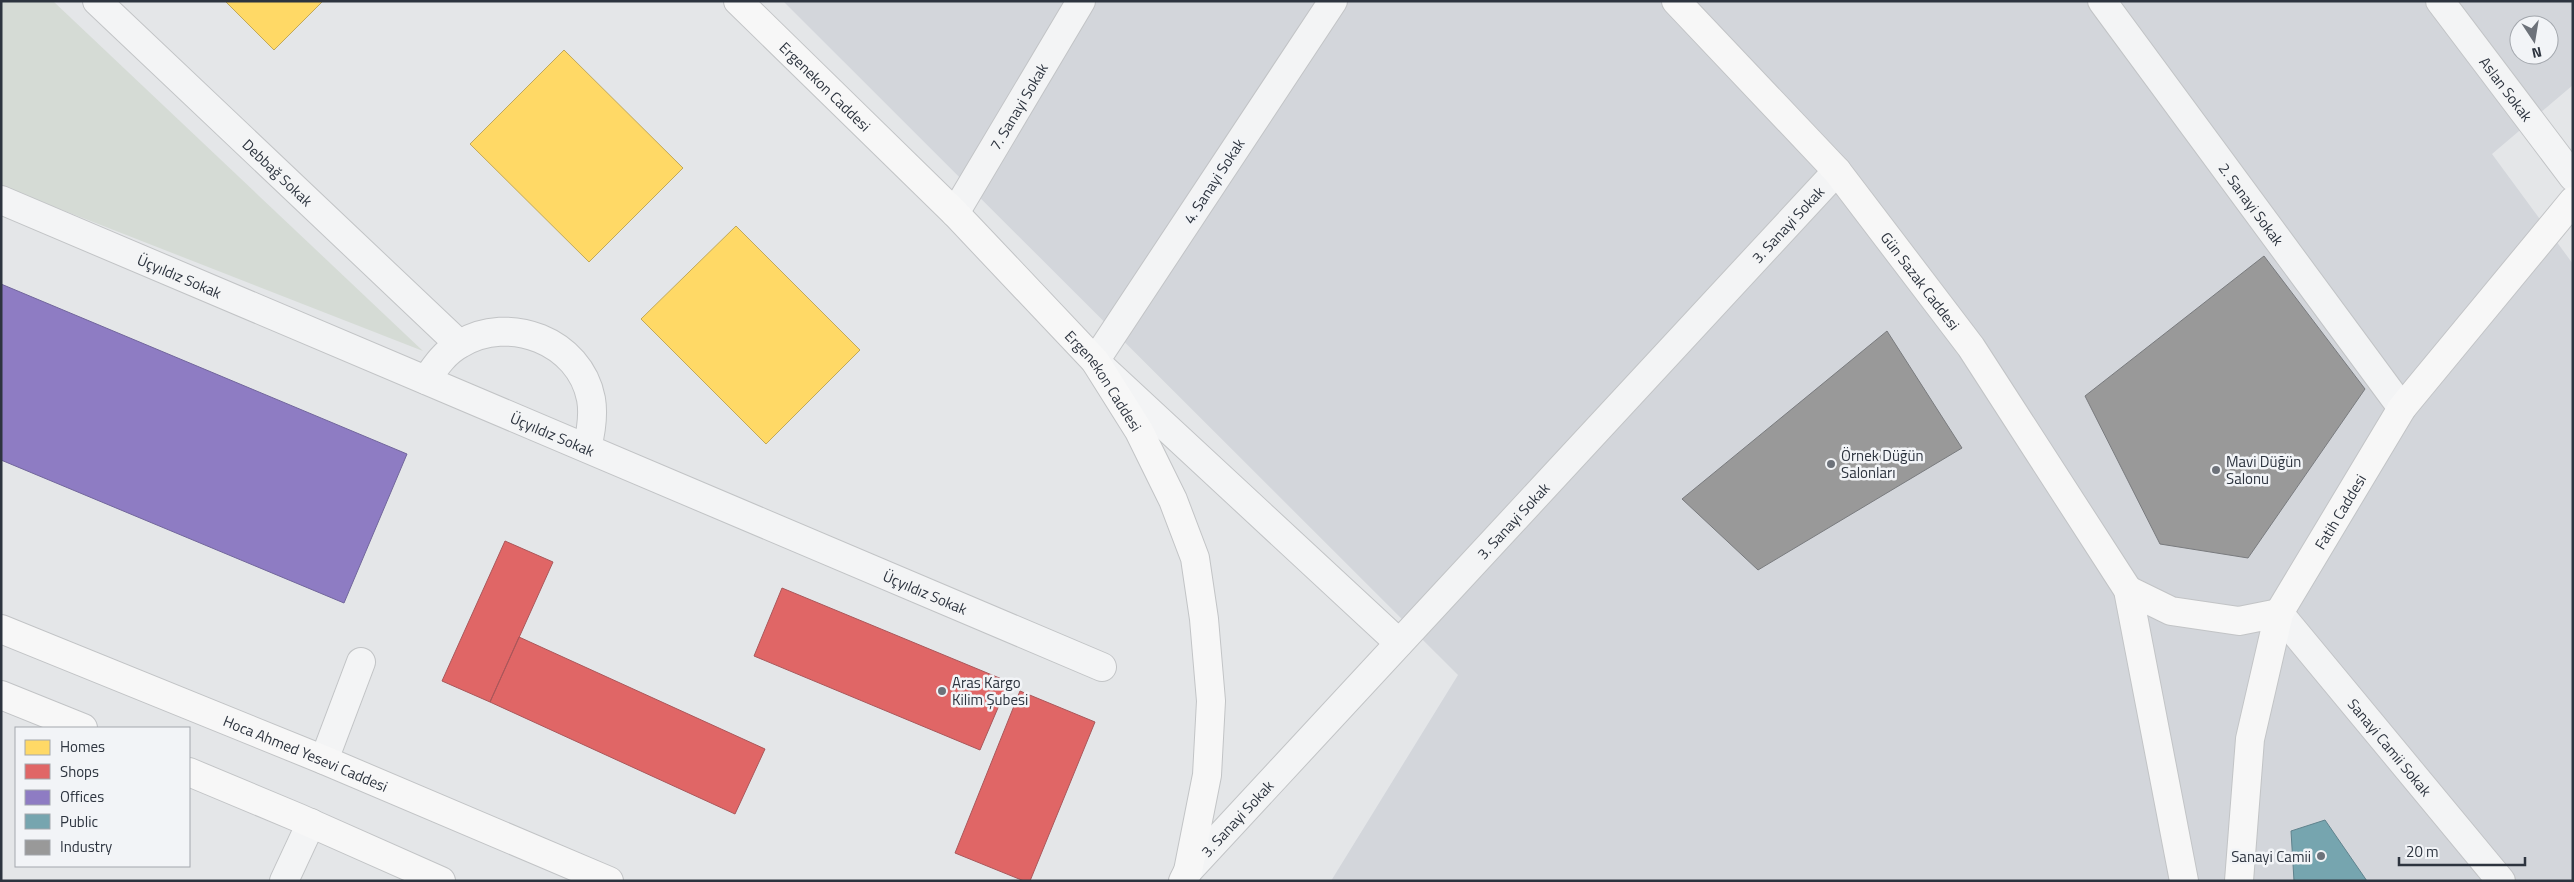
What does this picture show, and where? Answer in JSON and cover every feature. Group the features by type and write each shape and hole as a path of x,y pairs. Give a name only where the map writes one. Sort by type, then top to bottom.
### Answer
{"street":[{"name":"Debbağ Sokak","path":"97,1 459,344"},
{"name":"Ergenekon Caddesi","path":"738,1 955,213 1095,361 1139,431 1173,500 1194,558 1204,619 1211,701 1207,775 1186,876"},
{"name":"7. Sanayi Sokak","path":"955,213 1081,1"},
{"name":"4. Sanayi Sokak","path":"1095,361 1333,1"},
{"name":"Gün Sazak Caddesi","path":"1676,1 1836,171 1971,347 2128,590"},
{"name":"2. Sanayi Sokak","path":"2102,1 2402,408"},
{"name":"Aslan Sokak","path":"2440,1 2573,177"},
{"name":"3. Sanayi Sokak","path":"1186,876 1836,171"},
{"name":"Üçyıldız Sokak","path":"1,200 1102,667"},
{"name":"Fatih Caddesi","path":"2239,881 2250,739 2279,613 2402,408 2573,201"},
{"path":"426,380 438,362 459,344 485,333 512,331 540,337 563,352 581,373 591,398 593,426 587,448"},
{"path":"1095,361 1399,643"},
{"path":"2128,590 2171,611 2239,620 2279,613"},
{"path":"2128,590 2184,881"},
{"name":"Sanayi Camii Sokak","path":"2279,613 2501,881"},
{"name":"Hoca Ahmed Yesevi Caddesi","path":"1,629 324,760 609,881"},
{"path":"324,760 360,662"},
{"path":"1,695 81,727"},
{"path":"190,772 311,823 440,881"},
{"path":"284,881 311,823"}],"shaded area":[{"path":"1,1 53,1 423,351 1,186"},
{"path":"783,1 2573,1 2573,85 2492,154 2573,264 2573,881 1331,881 1458,675"}],"building: Homes":[{"path":"225,1 323,1 274,50"},
{"path":"564,50 683,168 589,262 470,144"},
{"path":"736,226 860,350 766,444 641,319"}],"building: Shops":[{"path":"505,541 553,562 490,702 442,681"},
{"path":"782,588 1009,682 980,750 754,656"},
{"path":"519,637 765,749 735,814 490,702"},
{"path":"1020,691 1095,722 1030,881 1024,881 955,853"}],"building: Offices":[{"path":"1,284 407,454 344,603 1,460"}],"building: Public":[{"name":"Sanayi Camii","path":"2325,820 2367,881 2294,881 2291,831"}],"building: Industry":[{"name":"Mavi Düğün Salonu","path":"2264,256 2365,389 2248,558 2160,544 2085,396"},
{"name":"Örnek Düğün Salonları","path":"1887,331 1962,448 1758,570 1682,499"}],"place":[{"name":"Örnek Düğün Salonları","path":"1831,464"},
{"name":"Mavi Düğün Salonu","path":"2216,470"},
{"name":"Aras Kargo Kilim Şubesi","path":"942,691"},
{"name":"Sanayi Camii","path":"2321,856"}]}
